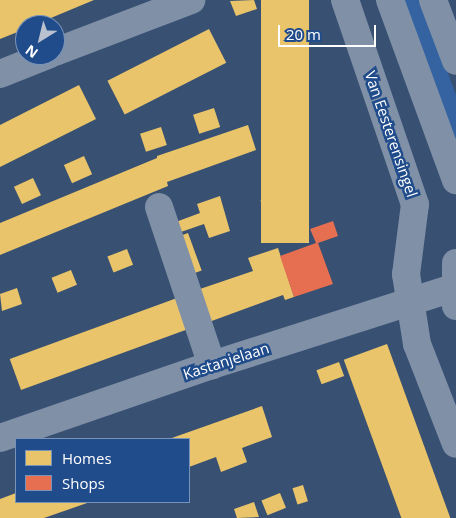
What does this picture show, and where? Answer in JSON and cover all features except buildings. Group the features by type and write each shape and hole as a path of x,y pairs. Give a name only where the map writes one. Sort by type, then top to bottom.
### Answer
{"street":[{"path":"65,48 191,0"},
{"name":"Van Eesterensingel","path":"345,0 415,204 406,274 417,344 456,444"},
{"path":"390,0 456,180"},
{"path":"433,0 456,61"},
{"path":"0,74 23,65"},
{"path":"159,207 212,365"},
{"name":"Kastanjelaan","path":"0,438 212,365 456,287"}],"shaded area":[{"path":"403,0 421,0 456,95 456,148"}]}
